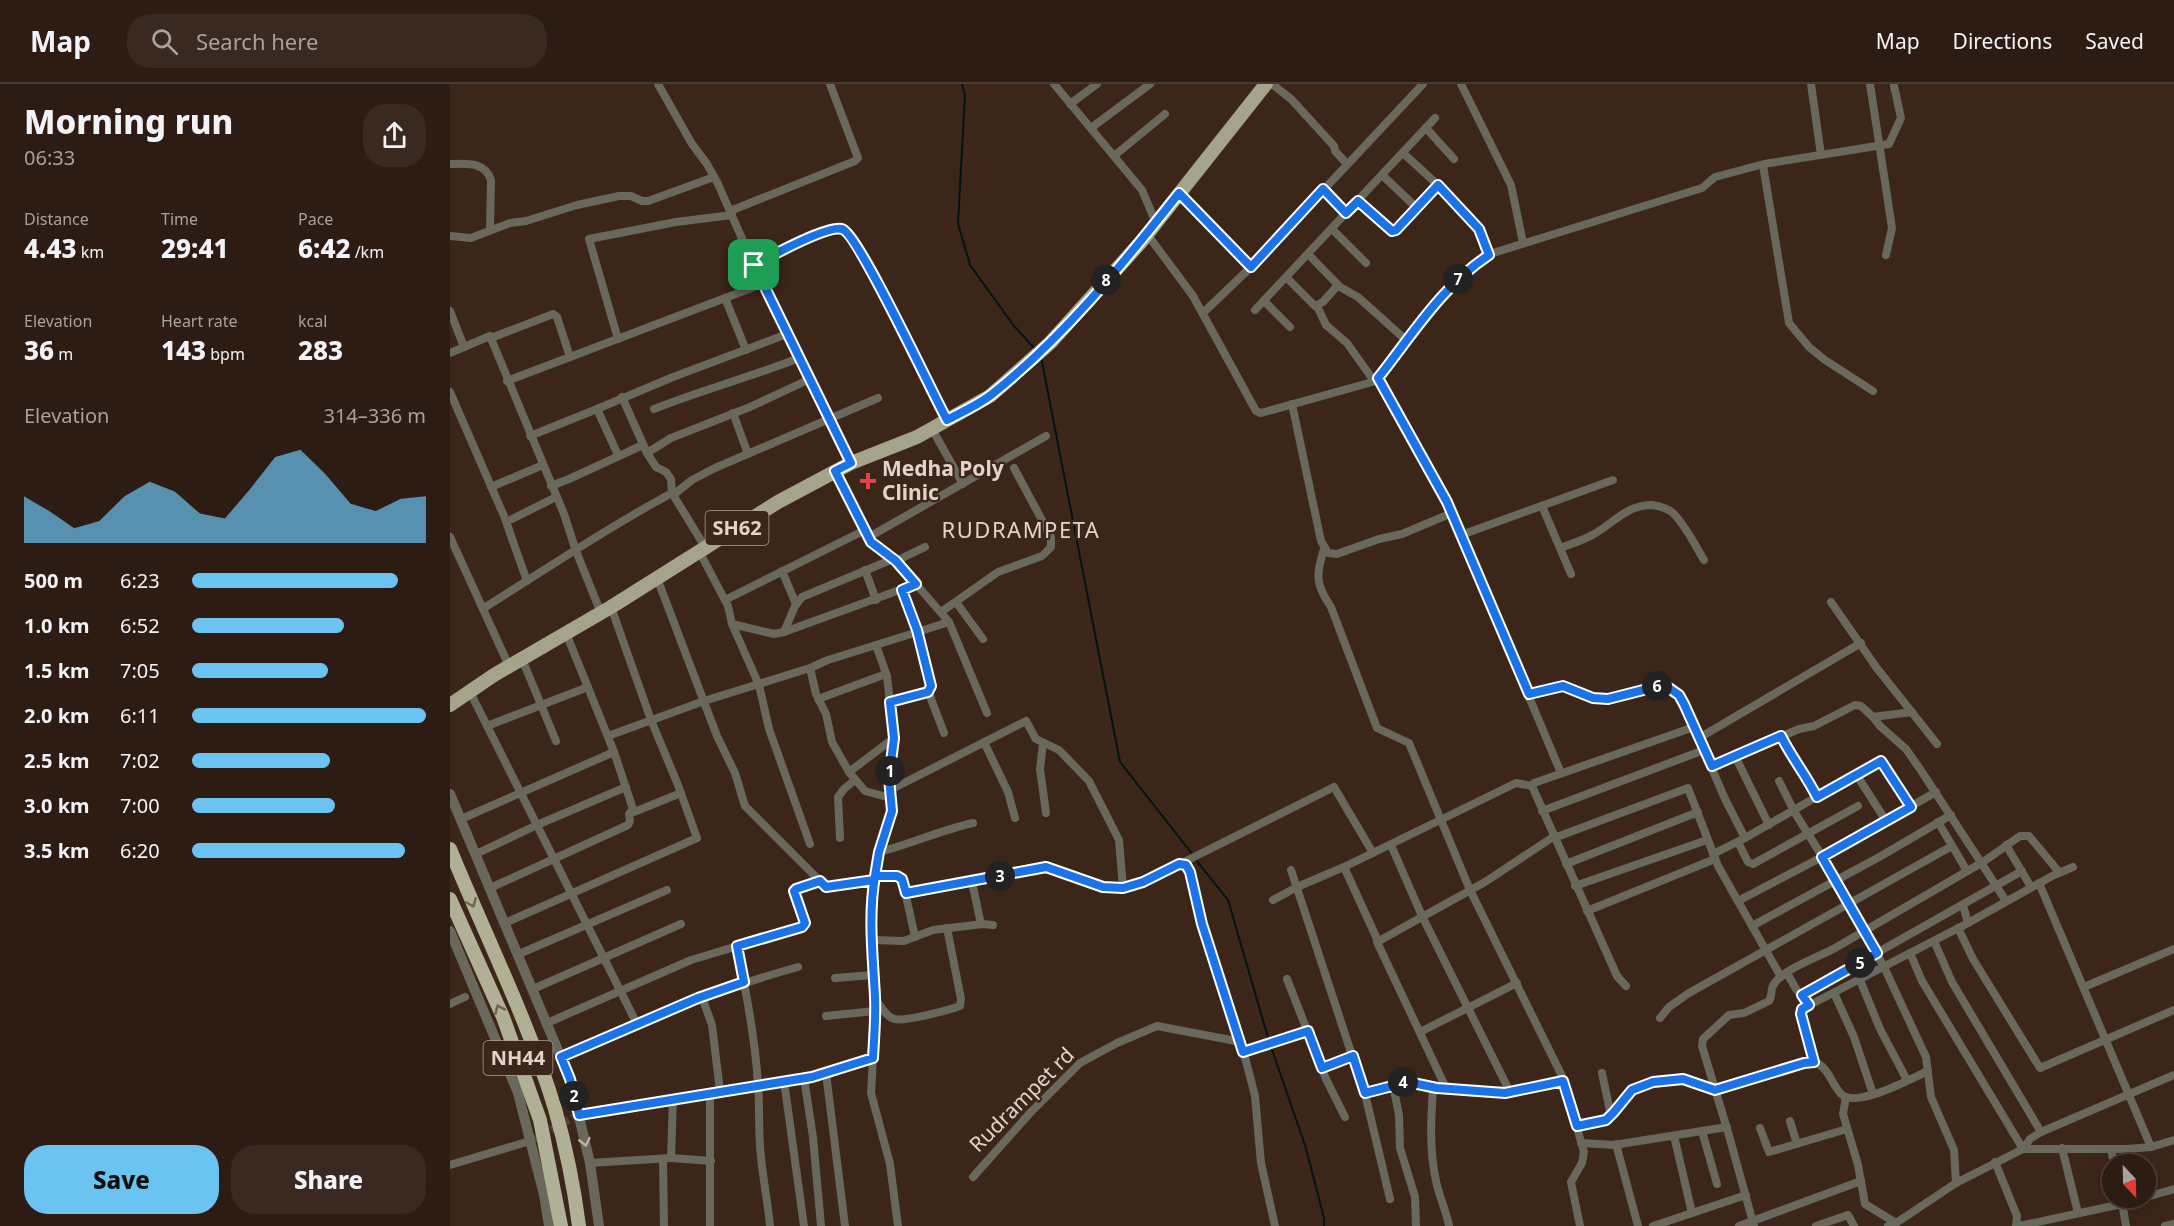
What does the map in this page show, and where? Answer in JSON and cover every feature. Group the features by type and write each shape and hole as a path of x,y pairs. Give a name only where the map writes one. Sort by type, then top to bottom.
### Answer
{"highway":[{"name":"NH44","path":"450,849 528,1034 555,1109 574,1189 579,1226"},
{"name":"NH44","path":"450,899 503,1017 540,1120 561,1226"}],"main road":[{"name":"SH62","path":"450,705 516,662 606,610 778,502 851,463 917,437 990,396 1050,343 1147,234 1266,84"}],"street":[{"path":"658,84 692,144 714,177 762,284 851,463"},
{"path":"618,339 589,239 731,213 855,161 858,158 830,84"},
{"path":"1054,84 1142,190 1156,223"},
{"path":"1070,104 1097,84"},
{"path":"1091,128 1150,84"},
{"path":"1272,84 1291,99 1347,164"},
{"path":"1203,314 1251,267 1423,84"},
{"path":"1461,84 1511,185 1523,243"},
{"path":"1811,84 1821,155"},
{"path":"1870,84 1893,228 1886,255"},
{"path":"1147,234 1192,296 1258,413 1376,380 1448,289 1470,268 1489,255 1697,190 1715,177 1763,165 1880,146 1892,142 1901,118 1893,85"},
{"path":"1114,156 1165,114"},
{"path":"1255,310 1435,118"},
{"path":"1426,128 1454,159"},
{"path":"1402,153 1438,185 1479,229 1489,255"},
{"path":"450,164 476,165 489,173 491,180 490,230"},
{"path":"1763,165 1789,323 1809,347 1825,360 1873,391"},
{"path":"1382,175 1417,208"},
{"path":"450,236 468,239 510,223 526,221 577,205 619,196 631,196 648,201 714,177"},
{"path":"1358,201 1392,231 1438,185"},
{"path":"1323,189 1346,213"},
{"path":"1179,193 1251,267"},
{"path":"754,265 829,230 839,228 848,232 874,276 947,420"},
{"path":"1332,229 1366,263"},
{"path":"1308,254 1338,285 1358,297 1407,341"},
{"path":"1286,277 1313,305 1317,306 1326,325 1345,341 1376,380 1442,492 1561,773"},
{"path":"507,381 762,284"},
{"path":"1317,306 1338,285"},
{"path":"725,298 746,350"},
{"path":"1264,301 1290,327"},
{"path":"450,311 464,347"},
{"path":"450,353 553,314 557,316 570,357"},
{"path":"531,436 622,397 787,334"},
{"path":"491,338 576,551 606,610 681,793 697,838 506,923"},
{"path":"654,409 799,358"},
{"path":"551,486 618,455 645,449 810,379"},
{"path":"450,392 510,532 527,581"},
{"path":"622,397 645,449 656,467 666,472 671,479 672,494 702,549 725,600 732,624 759,684 769,729 810,844"},
{"path":"484,608 629,516 672,494 696,477 878,398"},
{"path":"1292,404 1324,549 1318,570 1322,595 1331,607 1377,729 1409,743 1470,890 1563,1081 1577,1126 1583,1160 1571,1182 1580,1226"},
{"path":"597,409 618,455"},
{"path":"734,413 748,454"},
{"path":"932,429 963,484"},
{"path":"725,600 782,571 867,534 963,484 1046,436"},
{"path":"491,487 543,465"},
{"path":"941,612 998,572 1042,556 1051,547 1051,537 1014,468"},
{"path":"835,471 875,547 894,560 949,622 987,713"},
{"path":"1461,535 1613,480"},
{"path":"512,519 556,497"},
{"path":"1560,548 1595,534 1625,511 1654,505 1667,508 1673,513 1704,560"},
{"path":"1542,506 1571,574"},
{"path":"1324,549 1332,554 1345,552 1379,539 1418,529 1452,513"},
{"path":"450,537 484,608 542,704 556,741"},
{"path":"784,632 796,604 806,595 925,546"},
{"path":"865,570 876,600"},
{"path":"782,571 796,604"},
{"path":"657,578 717,736 735,773 745,806 826,887 875,878 900,877 906,893 915,937"},
{"path":"732,624 774,634 784,632 916,584"},
{"path":"902,590 918,633 931,685 928,692 945,733"},
{"path":"956,602 983,639"},
{"path":"1831,602 1937,744"},
{"path":"608,736 704,701 949,622"},
{"path":"566,633 608,736 634,812 681,793"},
{"path":"1699,738 1861,643"},
{"path":"876,645 886,674 894,738 889,778 892,811 879,852 871,897 875,999 871,1093 890,1164 898,1226"},
{"path":"810,668 818,699 826,714 832,742 849,772 864,791 890,794 1025,720 1035,738 1059,750 1089,781 1119,840 1123,888"},
{"path":"818,699 886,674"},
{"path":"1529,694 1563,686 1593,698 1608,699 1663,686 1679,695 1712,766 1751,865 1858,806"},
{"path":"487,726 588,687"},
{"path":"470,692 637,1024"},
{"path":"890,702 928,692"},
{"path":"1712,766 1781,736 1814,726 1857,705 1906,749 1983,862 2006,901"},
{"path":"1873,717 1912,712"},
{"path":"1532,786 1534,783 1561,773 1694,727"},
{"path":"1781,736 1817,797"},
{"path":"849,772 894,738"},
{"path":"984,742 1008,792 1015,818"},
{"path":"1043,743 1040,769 1046,813"},
{"path":"1542,811 1704,750"},
{"path":"461,819 614,752"},
{"path":"1735,756 1768,825"},
{"path":"1587,911 1714,856 1877,761 1882,762 1911,807"},
{"path":"1856,774 1886,821"},
{"path":"840,838 838,797 855,780"},
{"path":"1779,781 1807,834 1877,953 1926,1057 1931,1097 1954,1150 1956,1183"},
{"path":"1273,900 1516,783 1532,786"},
{"path":"1532,786 1617,976 1626,986"},
{"path":"476,854 626,787"},
{"path":"906,893 1046,867 1103,887 1123,888 1143,882 1334,787 1373,853"},
{"path":"1378,941 1470,890 1554,837 1686,788 1690,790 1714,856 1766,951 1809,1005"},
{"path":"1738,901 1822,857 1936,792"},
{"path":"450,795 570,1079 590,1163 599,1226"},
{"path":"490,888 628,825 629,814 633,809"},
{"path":"1566,864 1698,812"},
{"path":"1752,926 1951,815"},
{"path":"1938,822 1967,871"},
{"path":"879,852 946,829 973,823"},
{"path":"1754,1224 1701,1041 1729,1015 1744,1013 1769,1001 1772,998 1774,984 1809,958 1823,954 1983,862 2020,836 2027,835 2059,872"},
{"path":"1575,886 1707,840"},
{"path":"1391,844 1422,916 1510,1092"},
{"path":"2006,845 2022,871 2035,885 2084,987 2151,1147"},
{"path":"1660,1018 1669,1007 1689,993 1952,846"},
{"path":"1179,864 1186,865 1190,872 1202,924 1255,1096 1261,1163 1275,1226"},
{"path":"1344,867 1378,941 1377,944 1446,1088"},
{"path":"1814,1062 1801,1014 1802,1009 1958,928 2059,872 2073,867"},
{"path":"1291,870 1365,1093 1390,1199"},
{"path":"1802,995 2022,871"},
{"path":"547,1023 691,960 803,926 806,922 794,890 820,881"},
{"path":"972,882 981,924"},
{"path":"519,954 667,890"},
{"path":"1963,905 1968,922"},
{"path":"533,989 681,924"},
{"path":"872,940 904,941 933,930 981,924 993,925"},
{"path":"875,999 889,1016 896,1020 960,1006 961,999 947,928"},
{"path":"1958,928 1972,959 2040,1068 2174,1010"},
{"path":"450,933 518,1093 544,1195 549,1226"},
{"path":"1934,940 1952,982 2041,1132"},
{"path":"737,946 758,1085 761,1158 770,1226"},
{"path":"2084,987 2174,949"},
{"path":"1910,953 1922,981 2023,1149"},
{"path":"561,1057 702,997 798,967"},
{"path":"835,978 873,975"},
{"path":"1287,979 1322,1068 1345,1117"},
{"path":"1860,980 1880,1029 1907,1080"},
{"path":"1420,1032 1517,983"},
{"path":"1834,993 1854,1037 1873,1094"},
{"path":"450,1004 465,997"},
{"path":"702,997 712,1025 720,1091"},
{"path":"826,1016 874,1011"},
{"name":"Rudrampet rd","path":"974,1177 1030,1113 1080,1063 1107,1048 1157,1026 1236,1041"},
{"path":"1243,1052 1308,1031"},
{"path":"1322,1068 1353,1056"},
{"path":"579,1115 673,1098 784,1082 873,1058"},
{"path":"1577,1126 1606,1120 1632,1090 1653,1082 1683,1079 1715,1090 1814,1062 1825,1068 1840,1093 1846,1097 1860,1099 1928,1071"},
{"path":"826,1072 845,1226"},
{"path":"1602,1073 1611,1116"},
{"path":"2023,1149 2030,1139 2041,1132 2174,1075"},
{"path":"804,1078 813,1137 821,1226"},
{"path":"1365,1093 1408,1082 1433,1087 1510,1092 1563,1081"},
{"path":"784,1082 804,1226"},
{"path":"1393,1085 1399,1116 1400,1148 1415,1197 1416,1226"},
{"path":"1433,1087 1430,1138 1432,1158 1437,1186 1445,1206 1449,1226"},
{"path":"710,1093 710,1226"},
{"path":"1846,1097 1842,1111 1861,1180 1865,1204 1892,1225 1956,1183 2023,1149 2151,1147 2174,1140"},
{"path":"664,1226 673,1098"},
{"path":"1790,1121 1797,1144"},
{"path":"1581,1143 1616,1144 1727,1127"},
{"path":"1760,1128 1768,1151 1847,1129"},
{"path":"1702,1131 1717,1184"},
{"path":"1674,1136 1692,1213"},
{"path":"450,1165 530,1141"},
{"path":"1616,1144 1638,1226"},
{"path":"2062,1148 2078,1214"},
{"path":"2111,1149 2112,1154"},
{"path":"590,1163 667,1158 711,1161"},
{"path":"1995,1162 2017,1216 2017,1226 2102,1207"},
{"path":"1739,1226 1754,1224 1861,1180"},
{"path":"2156,1193 2174,1189"},
{"path":"1653,1226 1746,1195"},
{"path":"2122,1208 2126,1226"},
{"path":"1816,1226 1848,1215 1854,1226"},
{"path":"2165,1226 2174,1224"}],"waterway":[{"path":"962,84 965,95 958,223 970,265 1014,326 1036,350"},
{"path":"1041,357 1120,762 1193,855"},
{"path":"1196,860 1228,900 1269,1041"},
{"path":"1271,1047 1305,1145 1324,1218 1324,1226"}],"tunnel":[{"path":"530,1141 578,1115"}],"place":[{"name":"Medha Poly Clinic","path":"868,481"}],"district":[{"name":"RUDRAMPETA","path":"1021,530"}],"route":[{"path":"754,265 829,230 839,228 848,232 874,276 947,420 990,396 1050,343 1140,242 1179,193 1251,267 1323,189 1346,213 1358,201 1392,231 1396,230 1438,185 1479,229 1489,255 1470,268 1444,293 1378,378 1447,502 1529,694 1563,686 1593,698 1608,699 1663,686 1679,695 1712,766 1781,736 1795,763 1804,771 1817,797 1877,761 1881,761 1911,807 1822,857 1877,953 1802,995 1809,1005 1802,1009 1801,1014 1814,1062 1810,1061 1715,1090 1683,1079 1653,1082 1632,1090 1606,1120 1577,1126 1563,1081 1505,1093 1437,1088 1408,1082 1365,1093 1353,1056 1322,1068 1308,1031 1243,1052 1202,924 1188,866 1179,864 1143,882 1121,888 1092,884 1046,867 906,893 902,878 897,876 875,876 874,880 826,887 820,881 796,889 794,891 806,922 802,927 737,946 744,982 698,998 561,1057 570,1079 579,1115 812,1077 873,1058 875,999 871,897 875,876 879,852 892,811 889,778 894,738 890,702 928,692 931,686 917,630 902,590 916,584 896,561 871,542 835,471 851,463 754,265"}]}
